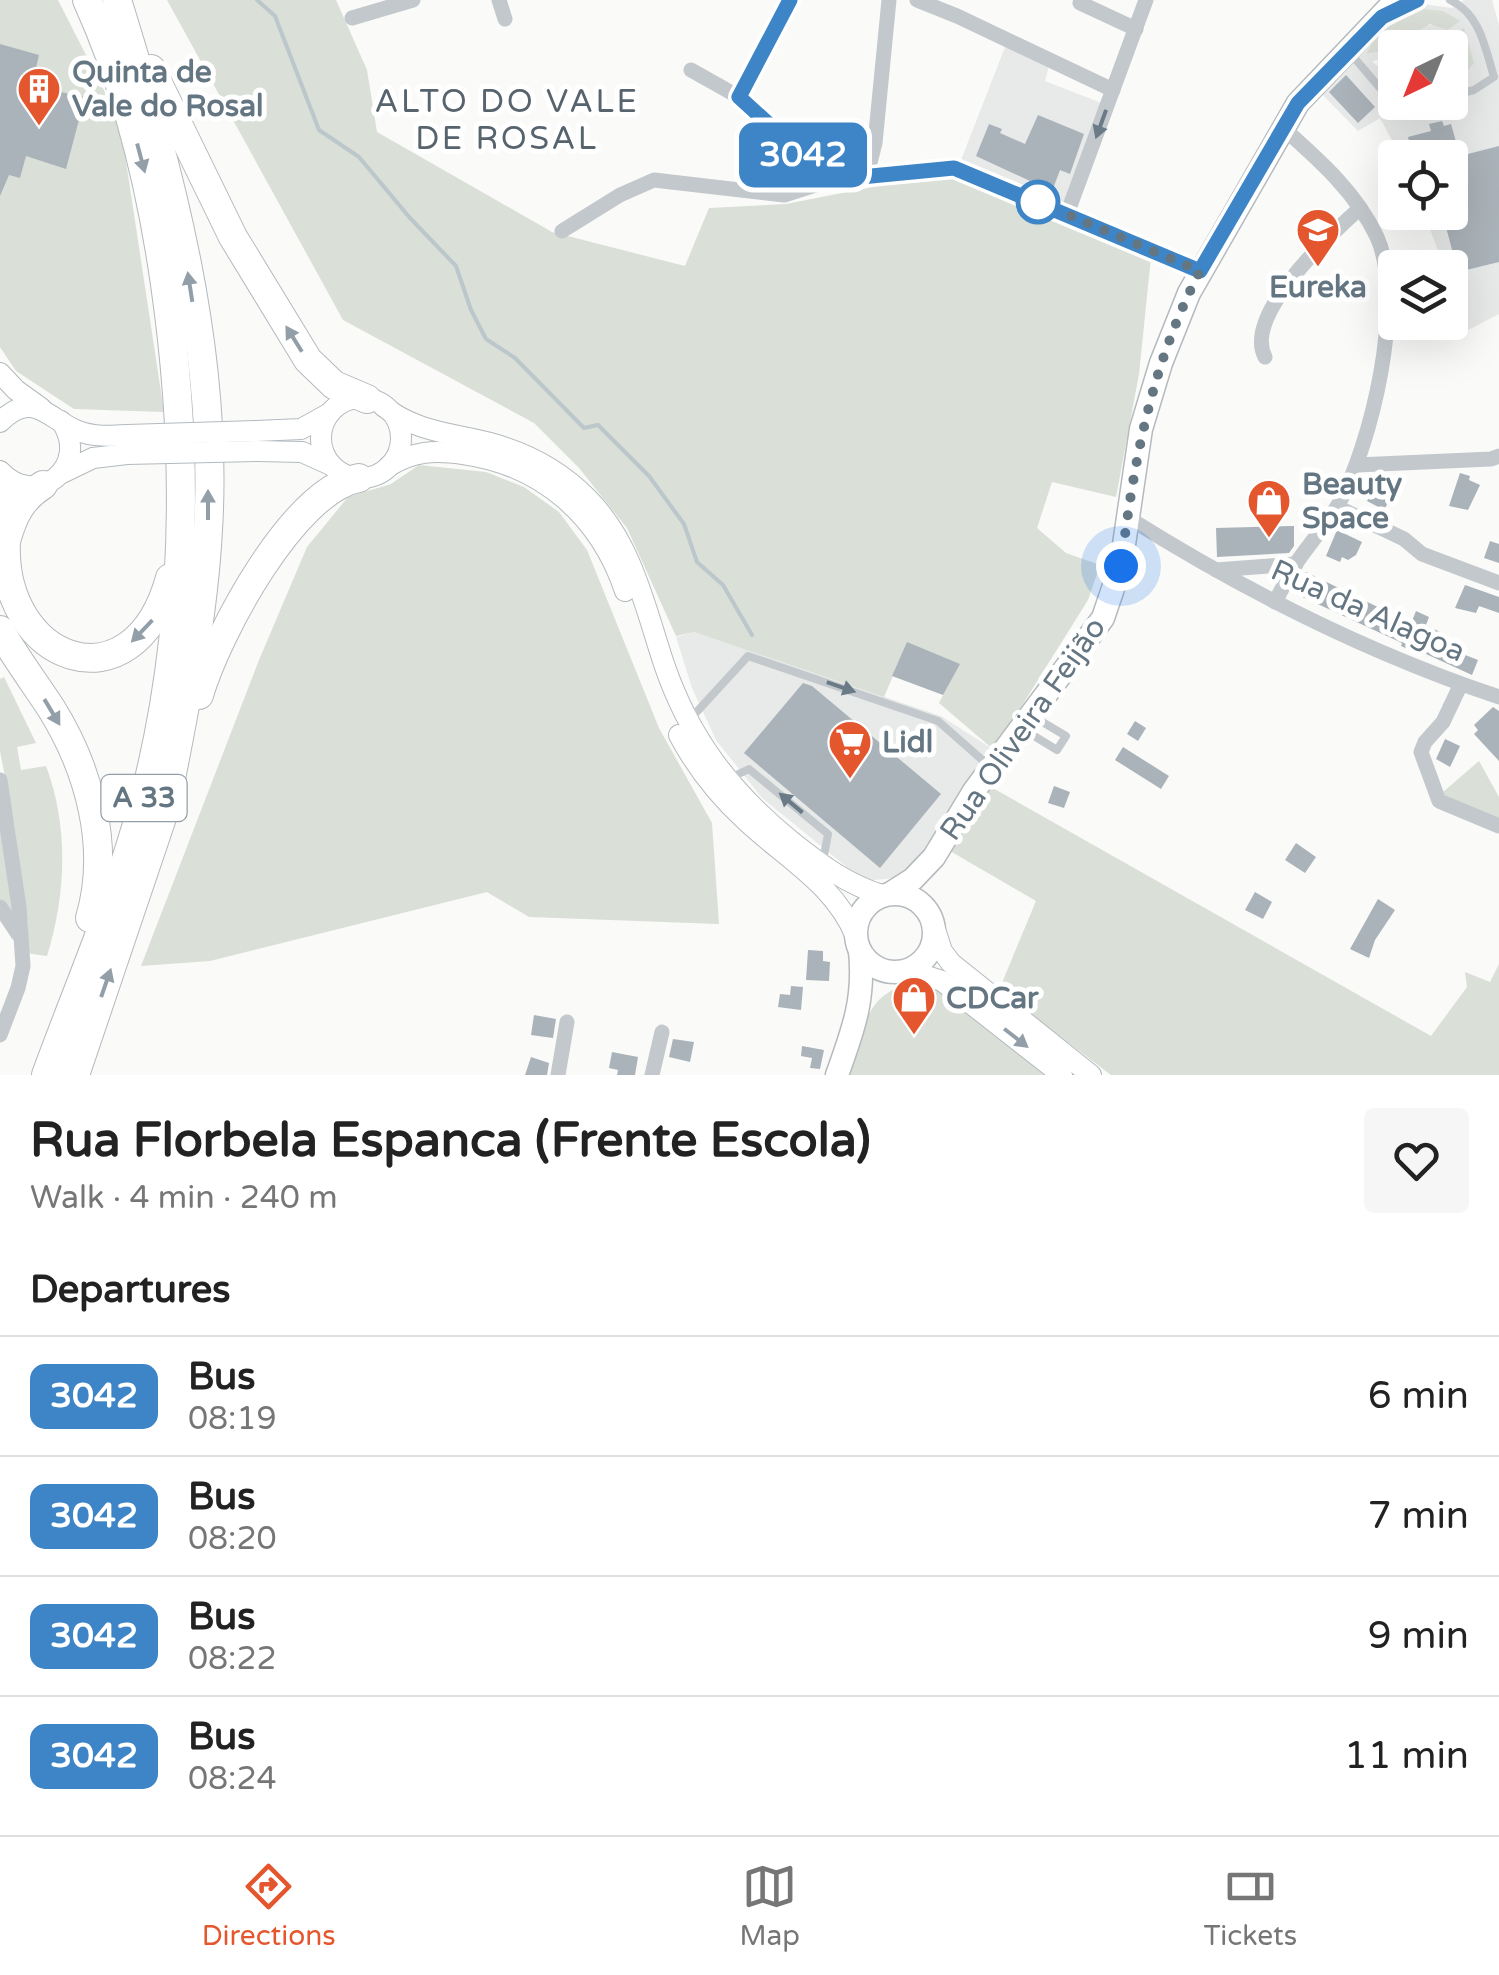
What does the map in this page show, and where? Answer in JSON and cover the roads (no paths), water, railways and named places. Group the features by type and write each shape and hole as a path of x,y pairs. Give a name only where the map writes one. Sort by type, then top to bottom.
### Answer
{"highway":[{"name":"A 33","path":"46,1075 142,806 178,620 182,508 176,359 153,202 124,95 86,0"},
{"name":"A 33","path":"75,1075 165,809 184,714 208,531 205,384 172,192 118,0"},
{"path":"118,0 250,268 315,370 334,385 375,402"},
{"path":"165,809 207,670 237,606 273,553 346,472"},
{"path":"50,481 25,499 12,522 2,564 3,593 23,631 44,648 68,657 108,655 125,647 148,626 161,606 170,578 182,508"},
{"path":"0,488 0,505"},
{"path":"0,630 53,711 78,761 96,836 94,904 46,1075"}],"main road":[{"name":"Rua Oliveira Feijão","path":"886,894 913,878 934,857 992,768 1103,618 1116,584 1136,452 1154,384 1179,314 1282,127 1311,87 1389,8 1417,0"},
{"path":"0,373 25,398 51,414 90,435 127,445 256,441 301,429 350,400 375,402 421,428 524,454 558,473 588,498 625,551 686,720 726,780 756,812 841,879 920,902 951,963 1091,1075"},
{"path":"0,385 0,420 18,410 51,414 68,433 71,449 66,465 50,481"},
{"path":"375,402 396,420 400,440 389,466"},
{"path":"330,413 322,428 322,445 346,472"},
{"path":"256,441 314,455 346,472 375,475 428,451 483,457 534,476 577,509 600,537 617,569 666,707 694,761 747,822 831,892 848,916 858,944 877,967 942,981 1062,1075"},
{"path":"0,472 21,486 50,481 80,462 127,445"},
{"name":"Rua Oliveira Feijão","path":"932,920 928,885 934,857"},
{"path":"837,1075 860,1010 863,983 858,919 867,904 886,894"},
{"path":"860,1010 880,986 929,953 934,940 932,920"}],"street":[{"path":"352,18 413,0"},
{"path":"499,0 505,19"},
{"path":"739,97 790,0"},
{"path":"867,175 889,0"},
{"path":"917,0 1113,90"},
{"path":"957,16 967,0"},
{"path":"1067,214 1146,0"},
{"path":"1080,3 1136,29"},
{"path":"691,70 739,97 830,180"},
{"path":"1275,602 1296,564 1337,507 1357,465 1377,385 1390,300 1378,238 1334,173 1282,127"},
{"path":"562,232 620,195 654,180 784,195 830,180 954,168 1200,271"},
{"path":"1265,357 1260,338 1278,299 1310,257 1359,210"},
{"path":"1357,465 1491,460 1499,456"},
{"path":"1337,507 1404,539 1422,554 1499,582"},
{"name":"Rua da Alagoa","path":"1127,518 1275,602 1499,697"},
{"name":"Rua da Alagoa","path":"1216,570 1296,564"},
{"path":"1461,684 1443,722 1426,742 1422,752 1425,764 1439,801 1499,826"},
{"path":"0,780 22,942 22,977 0,1035"},
{"path":"0,907 22,942"},
{"path":"558,1075 568,1022"},
{"path":"652,1075 662,1032"}],"lane":[{"path":"1450,0 1466,12 1481,32 1494,77 1468,92"},
{"path":"1347,50 1378,85"},
{"path":"686,720 748,656 938,721 992,768"},
{"path":"1027,722 1066,736 1057,750 1027,722"},
{"path":"726,780 756,768 828,834 823,865"}],"waterway":[{"path":"257,0 275,16 319,130 359,157 456,266 486,339 515,358 584,428 598,425 649,476 684,524 697,562 723,585 752,635"}],"place":[{"name":"Quinta de Vale do Rosal","path":"39,127"},
{"name":"Eureka","path":"1318,268"},
{"name":"Beauty Space","path":"1269,539"},
{"name":"Lidl","path":"850,780"},
{"name":"CDCar","path":"914,1036"}],"district":[{"name":"ALTO DO VALE DE ROSAL","path":"507,120"}]}
